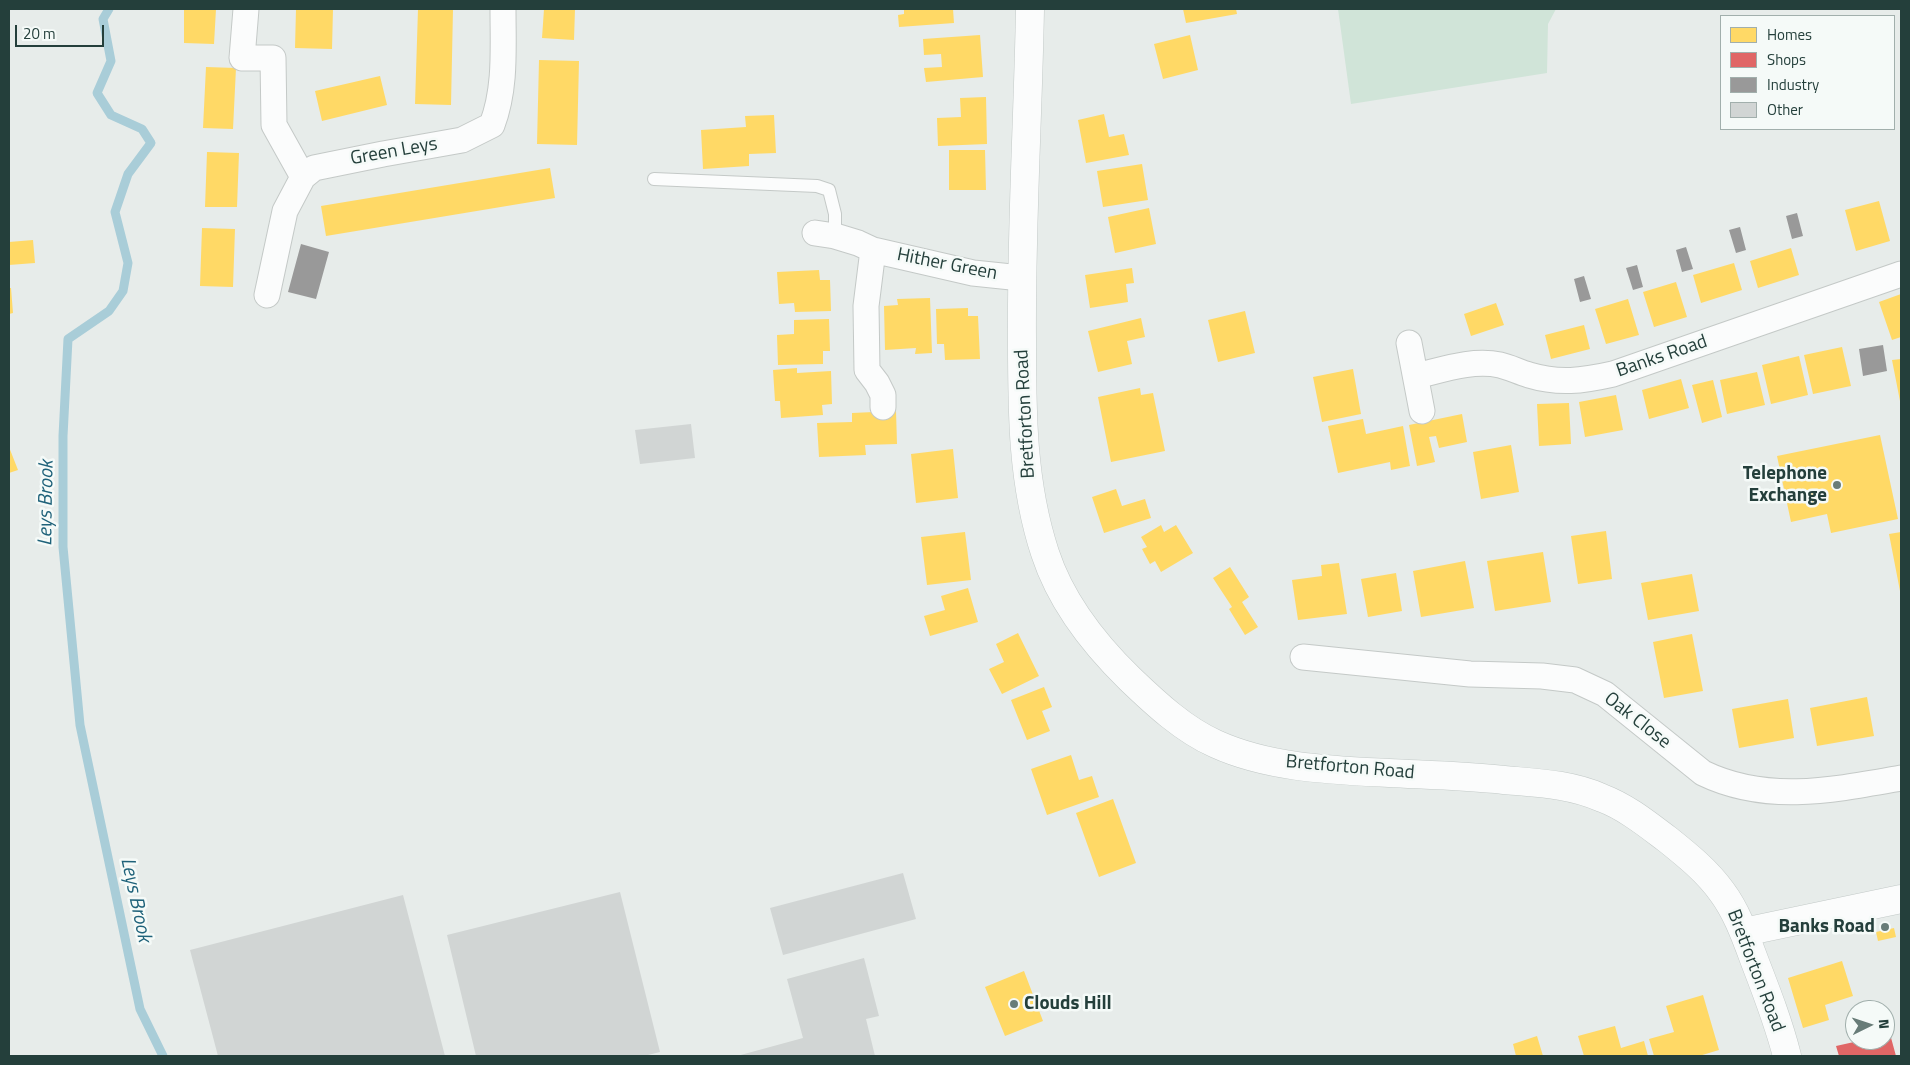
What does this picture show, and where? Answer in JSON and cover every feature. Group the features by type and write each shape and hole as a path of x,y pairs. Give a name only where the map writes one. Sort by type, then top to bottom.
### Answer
{"main road":[{"name":"Bretforton Road","path":"1030,9 1028,114 1021,278 1024,460 1036,522 1046,556 1059,588 1081,622 1104,653 1142,691 1181,723 1214,743 1239,752 1272,761 1320,769 1462,776 1562,785 1604,798 1642,820 1696,863 1724,893 1744,932 1768,996 1787,1056"},
{"path":"1744,932 1901,899"}],"street":[{"path":"246,9 242,58 273,58 274,125 303,177 286,211 267,295"},
{"name":"Green Leys","path":"303,177 314,168 462,140 492,125 499,106 502,84 503,9"},
{"name":"Hither Green","path":"825,234 858,243 873,250 972,272 1021,278"},
{"name":"Hither Green","path":"873,250 866,306 867,370 882,395 883,407"},
{"name":"Banks Road","path":"1416,376 1475,363 1499,364 1555,382 1586,380 1613,374 1901,274"},
{"path":"1409,343 1422,411"},
{"name":"Oak Close","path":"1303,657 1470,674 1542,676 1575,680 1605,694 1703,773 1721,782 1739,786 1776,792 1814,793 1901,778"}],"lane":[{"path":"654,178 817,186 829,190 835,214 825,234"}],"green space":[{"path":"1338,9 1556,9 1548,24 1547,73 1351,104"}],"building: Homes":[{"path":"184,9 216,9 214,44 184,43"},
{"path":"296,9 333,9 332,49 295,48"},
{"path":"418,9 453,9 451,105 415,104"},
{"path":"544,9 575,9 574,40 542,38"},
{"path":"904,9 953,9 954,23 899,27 898,15 904,14"},
{"path":"1183,9 1236,9 1237,14 1186,23"},
{"path":"980,35 983,77 926,82 924,68 942,67 941,54 924,55 923,39"},
{"path":"1190,35 1198,70 1163,79 1154,44"},
{"path":"539,60 579,61 577,145 537,144"},
{"path":"206,67 236,68 233,129 203,128"},
{"path":"380,76 387,105 322,121 315,91"},
{"path":"986,97 987,144 938,146 937,118 961,117 960,98"},
{"path":"1104,114 1109,137 1124,134 1129,155 1086,163 1078,120"},
{"path":"774,115 776,153 749,154 749,166 703,169 701,130 746,127 745,116"},
{"path":"949,150 985,150 986,190 949,190"},
{"path":"207,152 239,153 237,207 205,207"},
{"path":"1142,164 1148,200 1103,207 1097,171"},
{"path":"550,168 555,198 326,236 321,206"},
{"path":"1879,201 1890,241 1856,251 1845,210"},
{"path":"1149,208 1156,244 1115,253 1108,217"},
{"path":"202,228 235,229 233,287 200,286"},
{"path":"33,240 35,263 9,265 9,242"},
{"path":"1791,248 1799,275 1758,288 1750,261"},
{"path":"1734,263 1742,290 1701,303 1693,275"},
{"path":"1132,268 1134,283 1126,284 1128,302 1090,308 1085,275"},
{"path":"819,270 820,280 830,280 831,311 795,312 794,303 779,304 777,272"},
{"path":"1676,282 1687,317 1654,327 1643,292"},
{"path":"9,288 11,288 13,313 9,314"},
{"path":"1901,294 1901,337 1892,340 1879,302"},
{"path":"930,298 932,353 915,354 916,348 885,350 884,306 898,305 897,299"},
{"path":"1628,299 1639,335 1606,344 1595,309"},
{"path":"1496,303 1504,325 1471,336 1464,314"},
{"path":"968,308 968,316 978,316 980,359 945,360 944,344 937,344 936,309"},
{"path":"1245,311 1255,353 1218,362 1208,320"},
{"path":"1141,318 1145,337 1127,341 1132,364 1098,372 1088,331"},
{"path":"829,319 830,351 823,351 823,364 778,365 777,335 794,334 794,320"},
{"path":"1584,325 1590,349 1551,359 1545,335"},
{"path":"1842,347 1851,386 1813,394 1804,355"},
{"path":"1799,356 1808,395 1771,404 1762,365"},
{"path":"1901,359 1901,401 1900,401 1892,360"},
{"path":"797,368 797,373 831,371 832,404 822,405 823,415 781,418 780,401 775,401 773,370"},
{"path":"1353,369 1361,414 1322,422 1313,377"},
{"path":"1757,372 1765,405 1727,414 1720,380"},
{"path":"1681,379 1689,408 1649,419 1642,390"},
{"path":"1713,380 1722,417 1702,423 1692,385"},
{"path":"1140,388 1141,395 1153,393 1165,451 1111,462 1098,397"},
{"path":"1616,395 1623,430 1585,437 1579,402"},
{"path":"1569,403 1571,444 1539,446 1537,404"},
{"path":"896,411 897,444 865,445 866,455 819,457 817,423 852,422 852,413"},
{"path":"1462,414 1467,442 1439,448 1436,436 1429,437 1435,462 1417,466 1409,425"},
{"path":"1363,419 1366,434 1403,426 1410,466 1391,470 1390,462 1338,473 1328,426"},
{"name":"Telephone Exchange","path":"1880,435 1898,519 1831,533 1827,514 1791,522 1777,456"},
{"path":"1511,445 1519,492 1481,499 1473,452"},
{"path":"9,447 18,470 9,473"},
{"path":"953,449 958,498 916,503 911,454"},
{"path":"1116,489 1122,506 1145,499 1151,518 1104,533 1092,497"},
{"path":"1161,525 1164,532 1176,525 1193,553 1161,572 1155,561 1150,564 1142,549 1147,547 1141,537"},
{"path":"1606,531 1612,579 1578,584 1571,536"},
{"path":"965,532 971,580 927,585 921,537"},
{"path":"1901,532 1901,591 1900,591 1889,534"},
{"path":"1543,552 1551,602 1495,611 1487,561"},
{"path":"1465,561 1474,608 1421,617 1413,571"},
{"path":"1339,563 1347,614 1298,620 1292,580 1322,576 1321,565"},
{"path":"1230,567 1249,597 1242,602 1258,627 1245,635 1229,609 1232,607 1213,578"},
{"path":"1396,573 1402,611 1368,617 1361,579"},
{"path":"1692,574 1699,611 1648,620 1641,583"},
{"path":"968,588 978,622 930,636 924,616 945,610 941,596"},
{"path":"1018,633 1039,676 1002,694 989,669 1004,662 996,644"},
{"path":"1692,634 1703,691 1664,698 1653,642"},
{"path":"1044,687 1052,707 1042,711 1050,731 1027,740 1011,700"},
{"path":"1867,697 1874,736 1817,746 1810,708"},
{"path":"1788,699 1794,738 1739,748 1732,709"},
{"path":"1071,755 1079,780 1092,776 1099,797 1047,815 1031,769"},
{"path":"1113,799 1136,863 1099,877 1076,813"},
{"path":"1894,928 1896,937 1878,941 1876,932"},
{"path":"1842,961 1853,996 1825,1005 1829,1020 1803,1028 1788,978"},
{"name":"Clouds Hill","path":"1024,971 1043,1021 1005,1036 985,987"},
{"path":"1703,995 1719,1050 1699,1056 1654,1056 1649,1039 1674,1032 1666,1006"},
{"path":"1615,1026 1621,1048 1644,1041 1648,1056 1584,1056 1578,1036"},
{"path":"1537,1036 1543,1056 1516,1056 1513,1044"}],"building: Shops":[{"path":"1845,1044 1845,1050 1894,1050 1896,1056 1839,1056 1836,1046"}],"building: Industry":[{"path":"1797,213 1803,236 1792,239 1786,216"},
{"path":"1740,227 1746,250 1736,253 1729,230"},
{"path":"301,244 329,252 316,299 288,292"},
{"path":"1686,247 1693,269 1682,272 1676,250"},
{"path":"1637,265 1643,287 1633,290 1626,268"},
{"path":"1584,276 1591,299 1580,302 1574,279"},
{"path":"1883,345 1887,371 1863,376 1859,349"}],"building: Other":[{"path":"691,424 695,458 640,464 635,430"},
{"path":"903,873 916,919 783,955 770,908"},
{"path":"620,892 660,1052 644,1056 476,1056 447,935"},
{"path":"403,895 445,1056 218,1056 190,950"},
{"path":"864,958 879,1016 866,1019 875,1056 737,1056 803,1038 787,979"}],"waterway":[{"name":"Leys Brook","path":"109,9 103,19 111,61 97,93 111,115 142,129 151,143 128,174 115,212 128,263 123,291 109,311 68,339 63,436 63,547 80,725 140,1009 163,1056"}],"place":[{"name":"Telephone Exchange","path":"1837,485"},
{"name":"Banks Road","path":"1885,927"},
{"name":"Clouds Hill","path":"1014,1004"}]}
